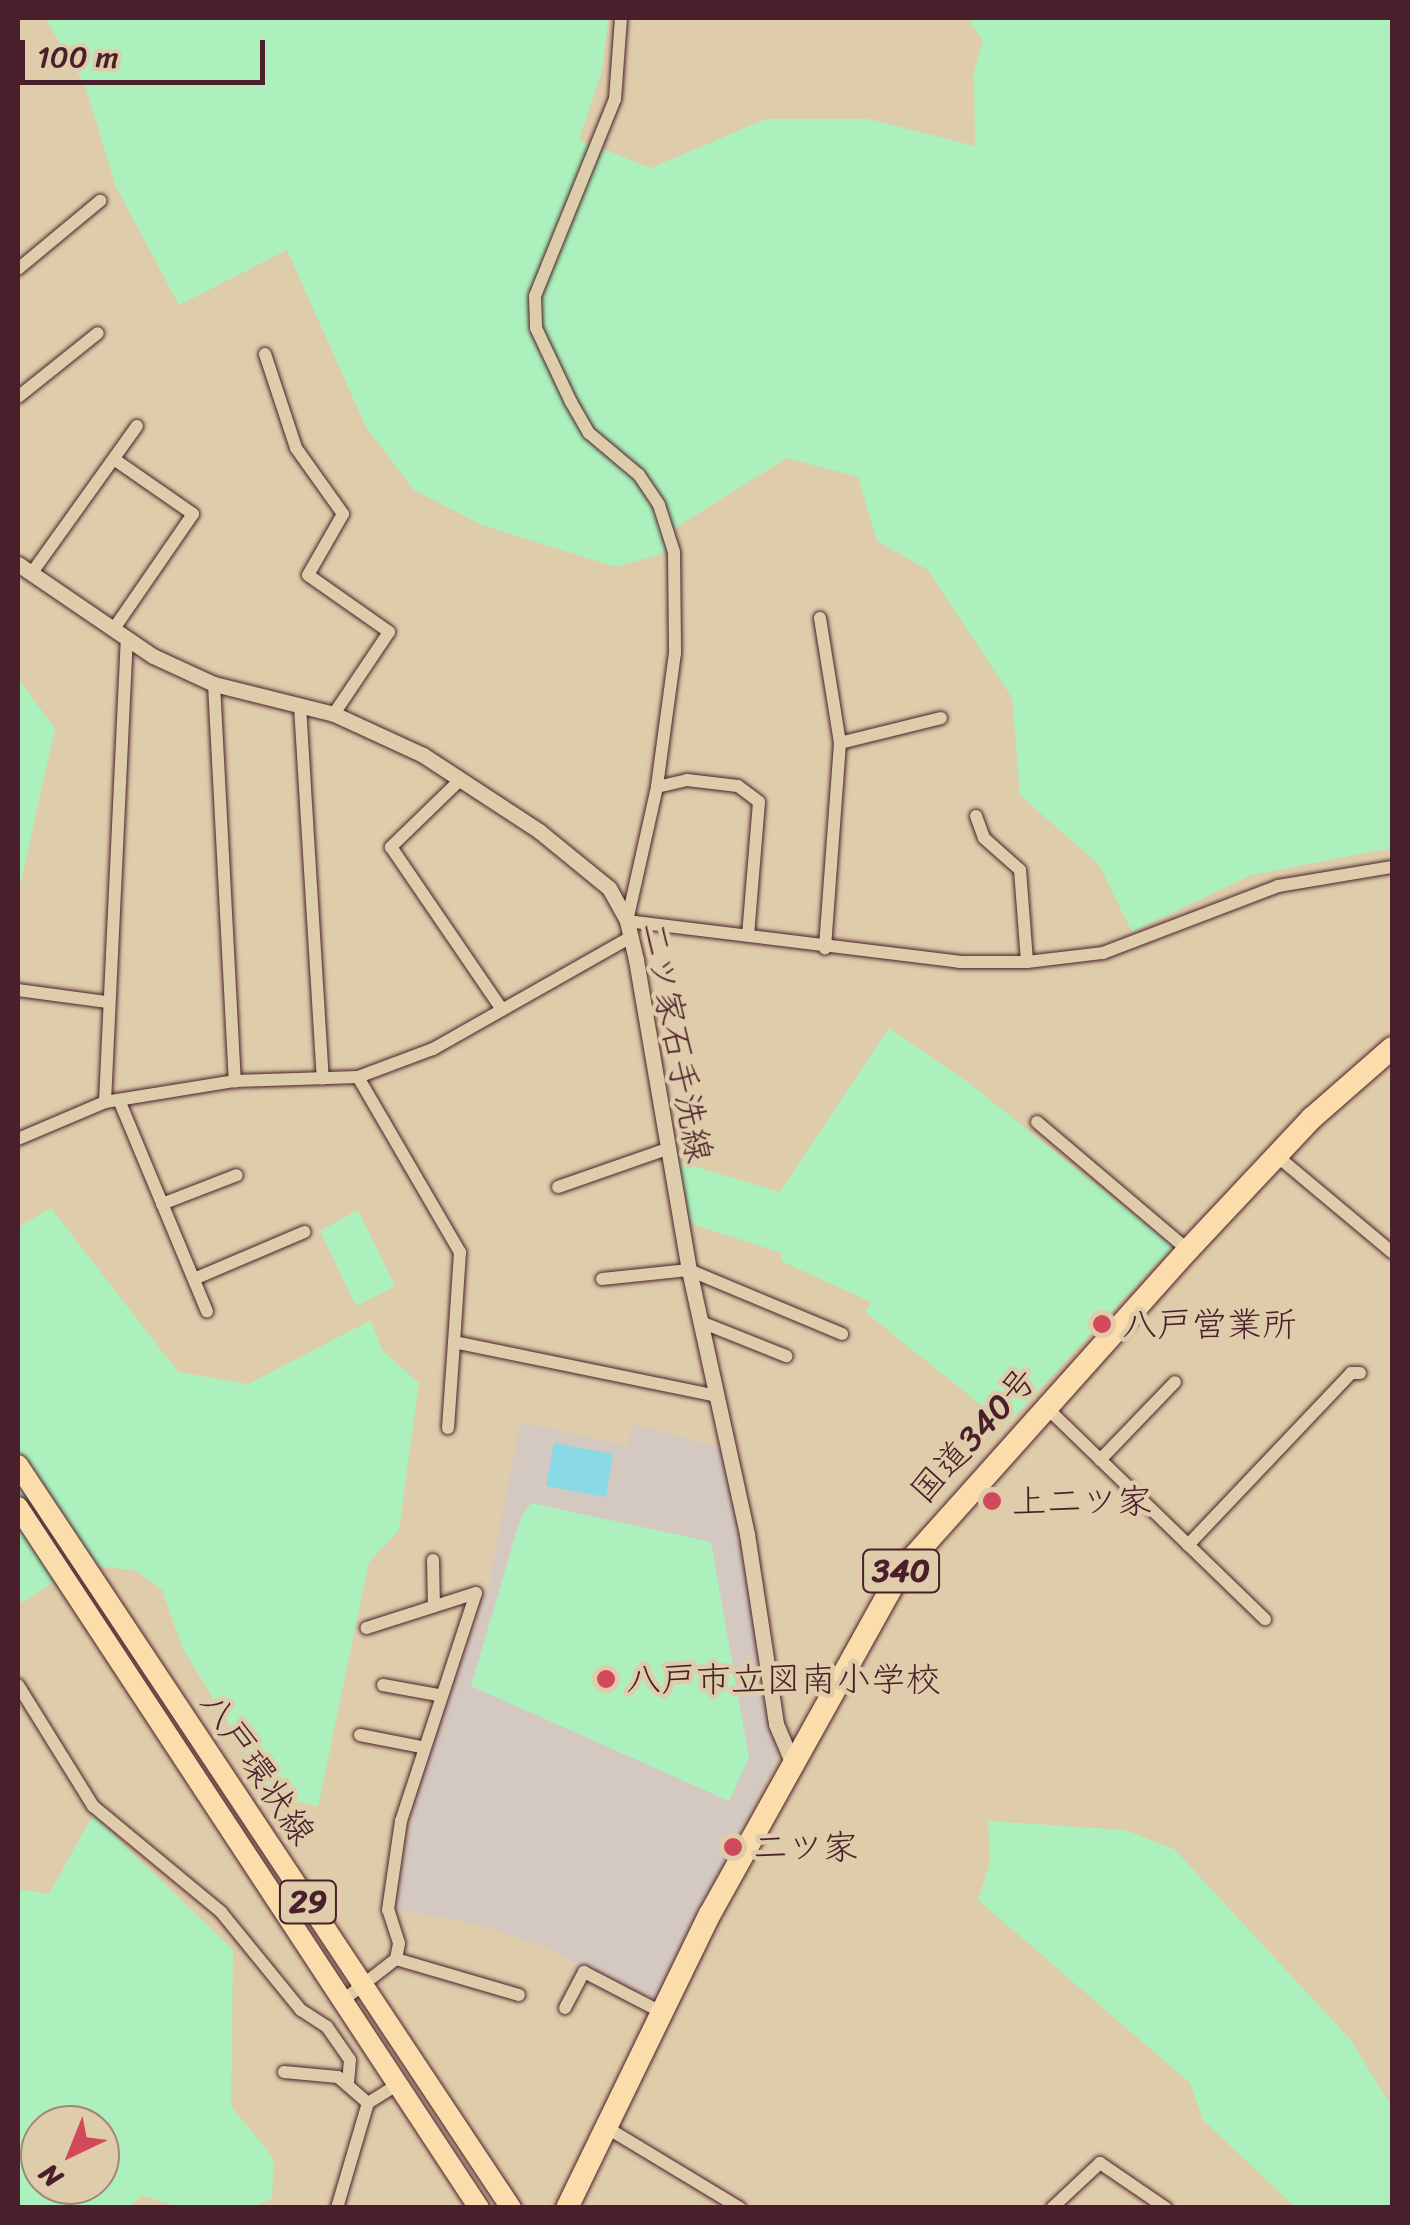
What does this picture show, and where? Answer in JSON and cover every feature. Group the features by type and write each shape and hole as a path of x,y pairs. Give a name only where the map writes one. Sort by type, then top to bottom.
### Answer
{"highway":[{"name":"国道340号","path":"567,2208 791,1760 900,1572 1188,1250 1277,1156 1392,1048"}],"main road":[{"name":"八戸環状線","path":"18,1465 510,2208"},
{"name":"八戸環状線","path":"18,1508 479,2208"}],"street":[{"path":"621,18 616,100 541,277 536,328 590,432 638,476 660,505 674,552 675,653 657,788 629,929"},
{"path":"18,269 100,201"},
{"path":"18,397 98,333"},
{"path":"265,354 296,448 343,514 308,575 389,632 334,714"},
{"path":"24,569 137,426"},
{"path":"114,459 194,514 120,635 108,1002 112,1101 162,1204 207,1311"},
{"name":"二ツ家石手洗線","path":"24,569 120,635 214,684 334,714 461,779 609,888 629,929 689,1270 718,1396 776,1724 791,1760"},
{"path":"820,618 840,743 825,948"},
{"path":"214,684 236,1081"},
{"path":"300,706 323,1078"},
{"path":"840,743 940,718"},
{"path":"461,779 391,847 502,1010"},
{"path":"657,788 686,780 738,786 759,802 748,935"},
{"path":"976,816 984,838 1020,870 1027,962"},
{"path":"18,1139 112,1101 236,1081 358,1077 433,1049 629,929 748,935 825,948 1027,962 1103,953 1278,886 1392,868"},
{"path":"18,990 108,1002"},
{"path":"358,1077 460,1252 448,1428"},
{"path":"1037,1122 1188,1250"},
{"path":"558,1187 667,1149"},
{"path":"1277,1156 1392,1252"},
{"path":"162,1204 237,1175"},
{"path":"194,1279 304,1232"},
{"path":"602,1279 689,1270 842,1334"},
{"path":"701,1322 786,1356"},
{"path":"454,1342 718,1396"},
{"path":"1188,1544 1350,1373 1360,1372"},
{"path":"1100,1460 1175,1382"},
{"path":"1046,1407 1264,1619"},
{"path":"434,1560 434,1606"},
{"path":"342,2001 396,1959 399,1943 388,1910 402,1822 438,1694 476,1593 366,1628"},
{"path":"18,1685 93,1806 221,1912 301,2010 327,2027 350,2060 348,2085"},
{"path":"382,1686 438,1694"},
{"path":"360,1736 422,1747"},
{"path":"396,1959 519,1995"},
{"path":"565,2008 584,1972 662,2013"},
{"path":"284,2072 333,2075 368,2103"},
{"path":"337,2208 368,2103 397,2084"},
{"path":"609,2128 740,2208"},
{"path":"1052,2208 1100,2163 1166,2208"}],"shaded area":[{"name":"八戸市立図南小学校","path":"520,1422 627,1446 633,1424 722,1448 778,1758 651,2005 549,1949 488,1927 395,1908 419,1776 489,1585"}],"green space":[{"path":"45,18 609,18 601,74 579,140 651,168 766,119 869,119 975,146 974,72 983,41 967,18 1392,18 1392,848 1251,875 1132,932 1099,865 1020,795 1012,698 928,570 877,541 858,477 787,458 678,526 662,554 616,567 482,525 414,490 366,427 287,250 179,305 116,187 85,85"},
{"path":"18,678 55,729 18,895"},
{"path":"889,1028 969,1083 1173,1246 1006,1425 865,1312 871,1302 781,1261 782,1253 689,1223 677,1161 780,1192"},
{"path":"51,1208 178,1372 248,1384 371,1320 382,1350 419,1383 399,1530 369,1562 318,1807 270,1793 182,1647 162,1590 135,1570 79,1565 18,1605 18,1227"},
{"path":"358,1210 395,1286 356,1306 320,1231"},
{"path":"531,1503 711,1542 749,1758 729,1801 471,1686 520,1520"},
{"path":"93,1815 233,1950 231,2106 274,2159 272,2199 253,2207 182,2208 142,2195 130,2207 18,2207 18,1889 49,1894"},
{"path":"988,1821 1125,1830 1174,1849 1350,2039 1392,2107 1392,2207 1295,2207 1203,2120 1190,2083 978,1900 990,1863"}],"water":[{"path":"554,1443 613,1454 606,1497 546,1486"}],"place":[{"name":"八戸営業所","path":"1102,1324"},
{"name":"上二ツ家","path":"992,1501"},
{"name":"八戸市立図南小学校","path":"606,1679"},
{"name":"二ツ家","path":"733,1847"}]}
